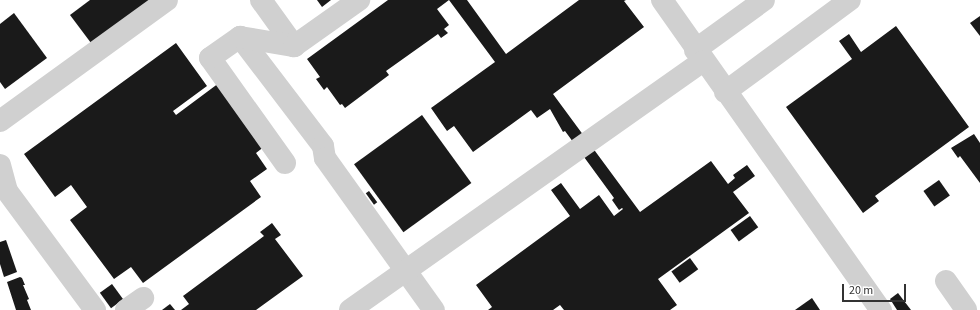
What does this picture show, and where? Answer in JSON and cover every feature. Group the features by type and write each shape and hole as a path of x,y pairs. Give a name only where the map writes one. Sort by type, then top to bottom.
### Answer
{"lane":[{"path":"0,121 167,0"},
{"path":"261,0 294,46"},
{"path":"285,163 210,58 240,37 294,46 359,0"},
{"path":"662,0 725,92 856,272 881,310"},
{"path":"350,310 406,271 699,55 764,0"},
{"path":"725,92 850,0"},
{"path":"240,37 322,146 325,158 434,310"},
{"path":"0,165 7,191 87,307"},
{"path":"946,281 966,310"}],"building":[{"path":"90,0 157,0 94,47 70,15"},
{"path":"317,0 331,0 322,7"},
{"path":"388,0 449,0 437,9 449,25 444,29 448,33 441,38 438,34 386,71 389,75 345,108 342,104 340,105 327,87 324,90 316,79 320,77 307,59"},
{"path":"449,0 467,0 506,54 579,0 626,0 624,1 644,27 553,94 640,212 711,161 728,184 735,178 733,175 747,165 755,176 733,192 749,213 658,279 677,305 670,310 564,310 560,305 553,310 488,310 492,307 476,285 570,216 551,190 561,183 580,209 599,195 614,216 623,209 622,208 619,210 612,200 614,198 565,131 563,132 550,109 537,118 531,110 473,152 454,126 447,131 431,108 495,62"},
{"path":"14,13 47,58 5,89 0,82 0,24"},
{"path":"980,16 980,36 970,23"},
{"path":"896,26 969,127 875,196 879,201 863,213 786,107 852,59 839,41 849,34 861,52"},
{"path":"176,43 207,86 173,111 176,115 219,83 265,146 256,153 267,169 250,181 261,197 143,283 131,267 114,279 70,220 87,207 71,185 55,197 24,154"},
{"path":"422,115 471,183 403,232 354,164"},
{"path":"974,134 980,143 980,183 960,156 958,158 951,148"},
{"path":"939,180 950,196 934,206 923,191"},
{"path":"369,191 377,202 374,205 366,193"},
{"path":"750,216 758,227 739,241 731,230"},
{"path":"272,223 281,235 275,239 303,276 256,310 181,310 189,304 183,296 264,236 260,232"},
{"path":"6,240 17,272 4,277 0,264 0,242"},
{"path":"690,258 698,269 680,283 671,272"},
{"path":"20,277 25,285 23,285 29,299 27,300 31,310 16,310 7,282"},
{"path":"112,284 123,299 111,308 100,293"},
{"path":"898,293 911,310 897,310 890,299"},
{"path":"812,298 820,310 795,310"},
{"path":"170,304 175,310 162,310"}]}
